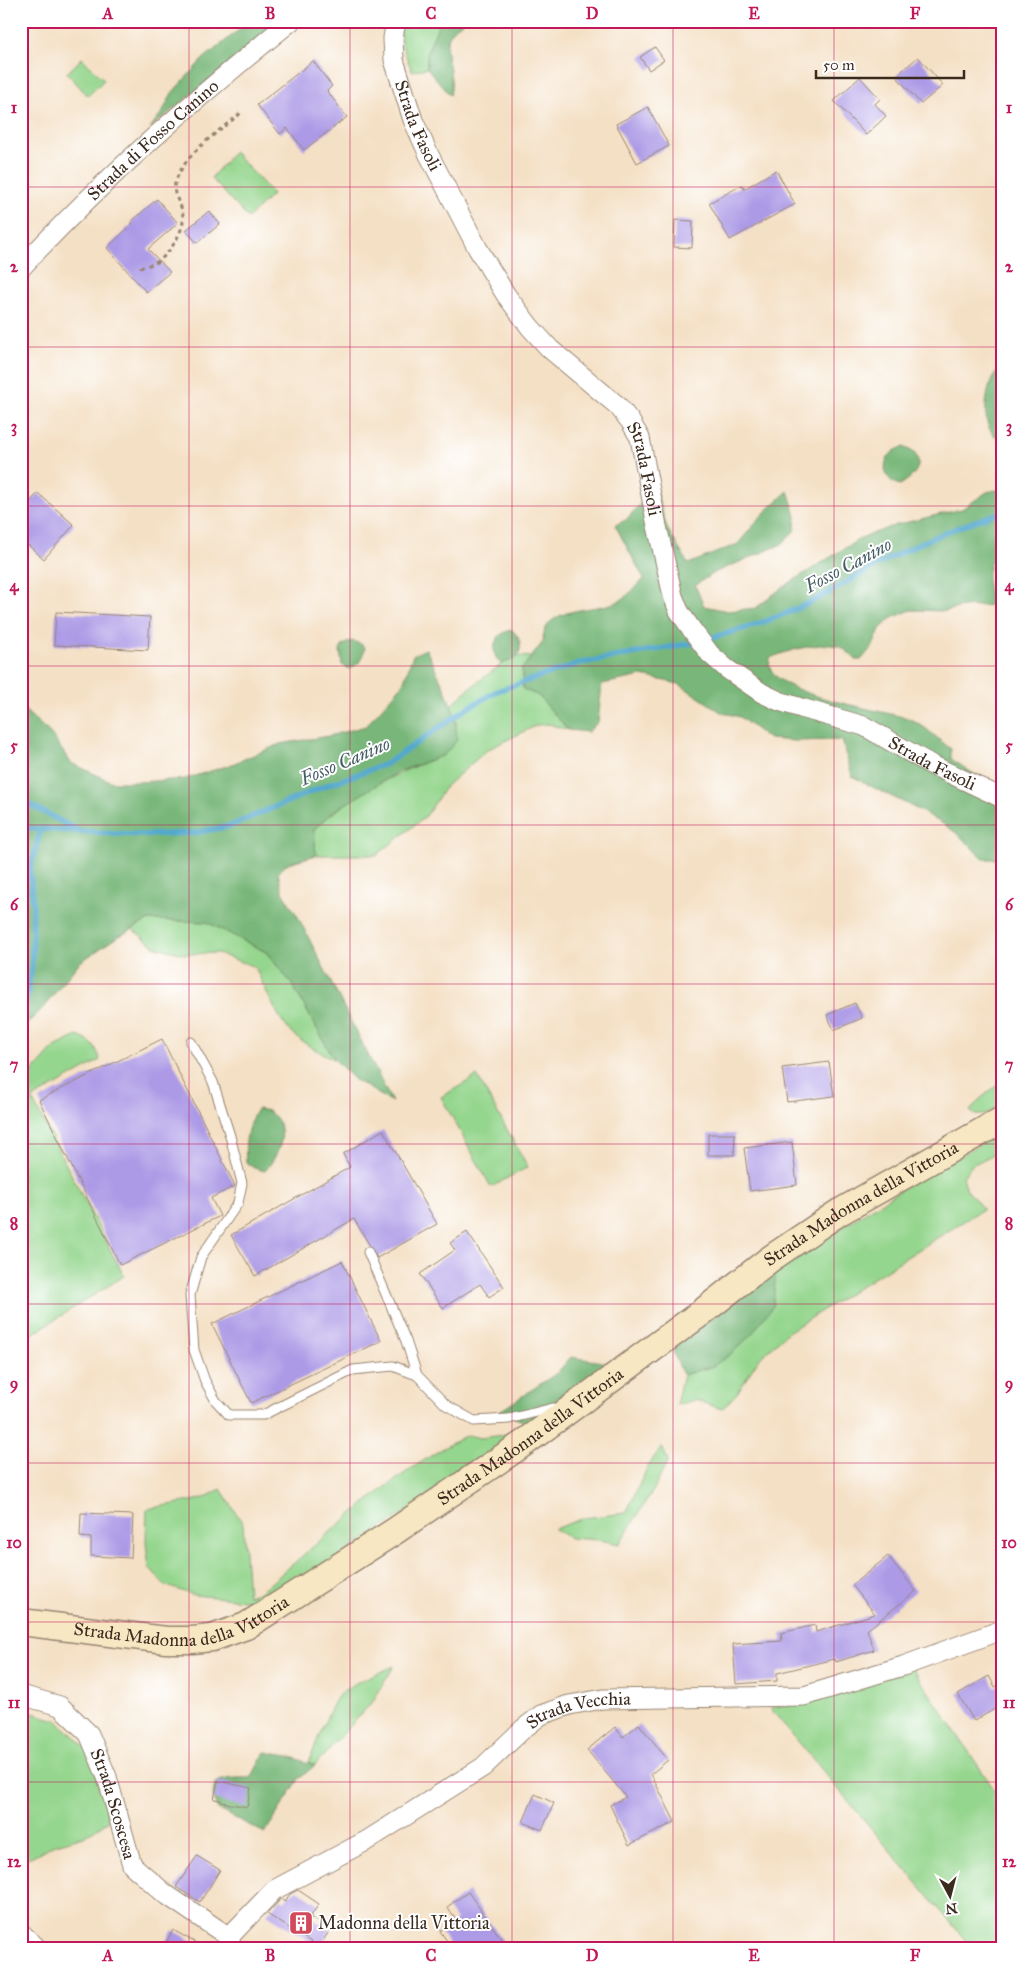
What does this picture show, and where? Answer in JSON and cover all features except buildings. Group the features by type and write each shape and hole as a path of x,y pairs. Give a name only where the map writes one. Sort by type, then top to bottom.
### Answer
{"street":[{"name":"Strada di Fosso Canino","path":"21,268 90,197 161,130 291,21"},
{"name":"Strada Fasoli","path":"396,21 393,38 394,60 413,120 437,171 478,249 506,295 530,327 550,349 618,406 640,438 673,596 678,611 710,654 727,669 762,693 794,706 864,726 932,766 1002,798"},
{"name":"Strada Madonna della Vittoria","path":"21,1622 166,1640 192,1640 227,1634 246,1626 271,1612 440,1500 572,1409 702,1313 770,1259 838,1213 1002,1120"},
{"name":"Strada Vecchia","path":"230,1942 274,1890 366,1841 483,1767 541,1715 569,1705 603,1699 804,1696 903,1666 1002,1630"},
{"name":"Strada Scoscesa","path":"21,1695 60,1706 89,1734 107,1777 132,1865 164,1893 230,1942"},
{"path":"21,1933 37,1948"}],"lane":[{"path":"190,1042 213,1082 230,1136 242,1184 238,1203 200,1257 190,1295 194,1350 205,1381 216,1401 229,1415 263,1415 353,1370 393,1366 416,1375 446,1405 474,1421 510,1419 553,1408 572,1409"},
{"path":"368,1252 406,1340 416,1375"}],"path":[{"path":"140,268 160,261 168,252 180,230 184,216 173,191 176,179 187,161 242,112"}],"green space":[{"path":"250,21 281,21 150,128 163,111 172,93 203,59"},
{"path":"400,21 440,21 427,53 427,68 412,71 401,43"},
{"path":"440,21 464,21 450,34 447,41 451,83 450,95 427,68 427,53"},
{"path":"82,58 104,80 88,96 67,73"},
{"path":"234,152 273,194 248,218 211,178"},
{"path":"1002,372 1002,440 994,435 989,428 986,400 995,373"},
{"path":"904,447 914,453 918,463 912,476 900,485 890,480 885,466 886,461 893,452"},
{"path":"655,487 667,528 688,564 738,544 762,515 788,491 796,516 795,530 782,544 716,572 695,585 704,606 728,611 756,608 783,587 861,538 896,525 962,509 987,492 1002,489 1002,556 990,563 987,578 991,605 963,607 945,611 911,610 892,618 880,629 873,646 861,660 856,660 847,651 834,645 815,646 785,652 770,658 772,671 784,683 829,700 914,721 951,749 951,759 974,774 1002,786 1002,859 983,859 959,835 943,824 852,776 842,740 795,741 769,739 740,717 721,712 679,684 642,676 602,684 598,722 588,732 568,730 539,696 523,689 522,669 543,642 545,630 551,622 571,612 617,602 628,595 644,579 615,525 626,520"},
{"path":"512,630 519,639 518,656 502,664 495,654 495,644 501,635"},
{"path":"351,641 361,644 365,648 361,661 350,669 342,665 340,650 343,645"},
{"path":"426,649 451,704 457,740 444,755 398,772 334,811 314,829 316,855 288,863 278,873 283,893 298,917 392,1102 355,1080 334,1059 292,984 266,952 207,922 149,920 114,939 79,963 42,1009 21,1030 21,707 51,734 71,763 112,782 185,779 230,765 280,744 329,736 366,726 403,684 413,655"},
{"path":"518,656 531,657 522,669 523,689 539,696 568,730 549,724 537,725 487,750 446,786 426,816 377,855 316,855 314,829 343,805 359,795 409,769 444,755 457,723 451,705 502,664"},
{"path":"149,920 207,922 266,952 292,984 334,1059 306,1044 286,1026 271,1001 255,967 217,953 184,954 156,947 132,929"},
{"path":"77,1036 92,1044 100,1060 32,1099 124,1276 21,1341 21,1084 55,1047"},
{"path":"477,1076 528,1167 491,1187 441,1097"},
{"path":"1002,1081 1002,1105 984,1115 975,1115 970,1111 979,1100"},
{"path":"257,1109 269,1111 278,1122 282,1136 273,1161 265,1171 254,1168 246,1162 247,1134"},
{"path":"1002,1132 1002,1150 972,1165 963,1177 967,1190 983,1209 788,1332 758,1360 737,1393 722,1409 695,1400 676,1405 683,1375 713,1366 776,1269 915,1181"},
{"path":"776,1269 773,1306 752,1334 731,1354 713,1366 683,1375 672,1349"},
{"path":"571,1357 608,1363 630,1357 544,1420 527,1423 500,1411 557,1373"},
{"path":"526,1432 344,1553 263,1602 194,1595 164,1585 149,1568 146,1542 147,1509 202,1499 221,1489 243,1524 248,1596 260,1592 359,1508 411,1469 439,1451 467,1435 480,1438"},
{"path":"662,1447 668,1461 654,1489 619,1544 600,1540 570,1538 554,1529 584,1518 626,1513 649,1464"},
{"path":"394,1666 373,1701 315,1765 309,1762 328,1714 342,1692"},
{"path":"913,1669 1002,1801 1002,1948 972,1948 770,1708 815,1700"},
{"path":"21,1710 57,1720 89,1751 109,1820 82,1838 53,1845 27,1859 21,1854"},
{"path":"265,1752 288,1756 315,1765 299,1779 265,1833 217,1809 213,1794 215,1783 219,1781 232,1778 251,1778"}],"waterway":[{"name":"Fosso Canino","path":"706,639 747,628 787,613 820,598 882,562 915,546 949,531 1002,512"},
{"name":"Fosso Canino","path":"21,828 146,835 194,833 230,826 327,785 386,764 466,709 497,691 581,663 693,643"},
{"path":"21,800 77,830"},
{"path":"21,1028 32,967 33,906 30,870 41,829"}],"place":[{"name":"Madonna della Vittoria","path":"301,1923"}]}
